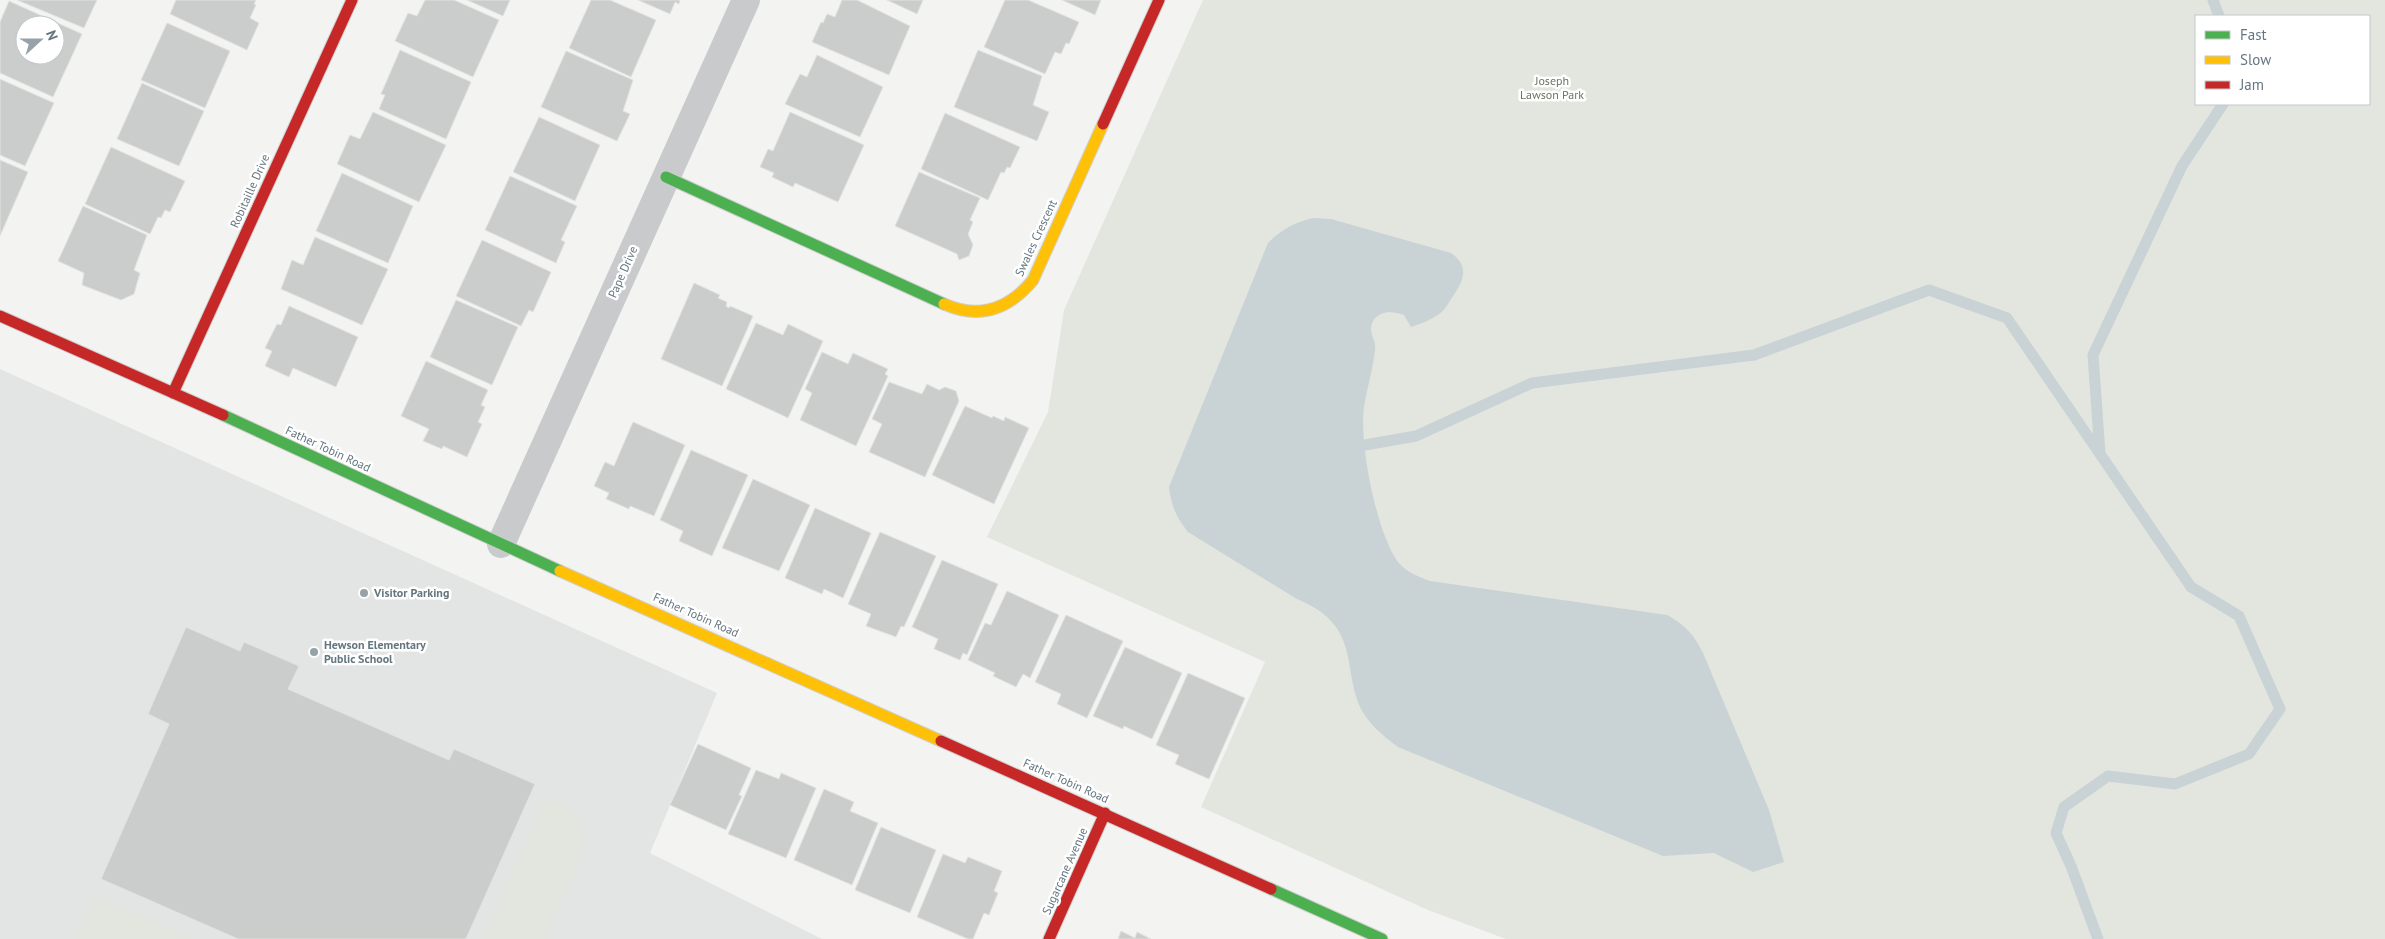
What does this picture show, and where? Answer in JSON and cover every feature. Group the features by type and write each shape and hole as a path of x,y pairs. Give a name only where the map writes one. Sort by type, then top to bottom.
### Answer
{"street":[{"name":"Robitaille Drive","path":"173,393 352,0"},
{"name":"Pape Drive","path":"501,544 746,0"},
{"name":"Swales Crescent","path":"666,177 958,310 985,312 1007,306 1021,296 1033,280 1159,0"},
{"name":"Father Tobin Road","path":"0,316 173,393 501,544 1105,813 1382,939"},
{"name":"Sugarcane Avenue","path":"1049,939 1105,813"}],"shaded area":[{"path":"1313,218 1331,219 1451,253 1457,258 1463,269 1462,281 1459,287 1441,313 1411,327 1404,315 1387,312 1376,317 1371,325 1375,346 1364,407 1364,442 1376,509 1390,548 1398,562 1417,576 1430,581 1667,615 1679,622 1696,640 1703,653 1769,810 1784,862 1753,872 1714,853 1663,856 1398,747 1377,730 1361,709 1354,689 1348,655 1344,644 1340,634 1327,617 1319,610 1297,599 1188,532 1177,516 1171,500 1169,487 1268,243 1289,227"},
{"name":"Hewson Elementary Public School","path":"0,369 717,693 650,853 822,939 0,939"}],"green space":[{"name":"Joseph Lawson Park","path":"1203,0 2385,0 2385,939 1506,939 1428,910 1201,807 1265,662 987,537 1048,412 1064,310"},
{"path":"546,798 575,813 585,848 544,939 481,939"},
{"path":"95,895 194,939 75,939"}],"building":[{"path":"17,0 97,0 84,28 65,20 65,15 53,15"},
{"path":"176,0 256,0 254,4 256,5 250,18 259,23 247,50 170,14"},
{"path":"425,0 454,0 499,20 473,77 395,41 408,13 417,16"},
{"path":"467,0 510,0 503,16"},
{"path":"591,0 610,0 656,20 631,77 569,48"},
{"path":"638,0 680,0 679,4 675,2 670,14"},
{"path":"842,0 857,0 910,26 889,75 812,42 821,22 823,23 827,14 835,17"},
{"path":"887,0 923,0 917,14"},
{"path":"1005,0 1028,0 1079,22 1069,44 1066,43 1061,54 1055,52 1045,74 984,47"},
{"path":"1062,0 1101,0 1095,15"},
{"path":"9,1 40,15 15,15 15,65 65,65 65,26 82,34 53,97 0,73 0,22"},
{"path":"167,23 230,51 205,108 141,80"},
{"path":"400,50 471,82 446,139 379,109 385,95 381,94"},
{"path":"978,50 1042,76 1033,105 1049,112 1037,141 954,107"},
{"path":"566,51 633,80 623,111 630,114 617,141 541,107"},
{"path":"817,55 883,87 860,137 785,104 800,74 807,77"},
{"path":"0,79 54,103 25,166 0,155"},
{"path":"142,83 204,111 179,166 117,139"},
{"path":"373,112 446,145 419,202 337,164 350,135 360,139"},
{"path":"790,112 864,145 838,202 795,183 793,187 772,177 774,173 760,167 768,149 773,151"},
{"path":"945,113 1020,147 1010,168 1007,167 1004,173 1001,172 988,200 921,169"},
{"path":"539,117 600,145 575,201 513,172"},
{"path":"111,147 185,181 170,212 165,210 161,218 158,217 150,234 85,204"},
{"path":"0,160 28,172 0,236"},
{"path":"919,172 980,198 970,220 973,222 968,234 973,245 969,256 959,260 957,254 895,226"},
{"path":"342,173 413,206 388,263 316,231"},
{"path":"510,176 577,206 561,240 565,242 556,263 485,230"},
{"path":"83,206 147,235 134,270 140,273 134,294 121,300 82,285 84,273 58,261"},
{"path":"315,237 388,269 362,325 281,289 292,260 303,265"},
{"path":"482,240 551,272 533,312 529,310 521,326 456,296"},
{"path":"694,283 720,295 718,298 727,302 726,306 729,308 730,306 753,316 722,386 661,359"},
{"path":"456,300 518,327 492,385 430,357"},
{"path":"289,306 358,337 336,387 293,368 289,377 265,366 272,351 265,348 277,324 281,325"},
{"path":"756,323 783,335 788,324 823,341 788,418 726,389"},
{"path":"822,352 848,364 853,353 888,369 885,374 888,376 856,446 800,420 812,393 805,389"},
{"path":"426,361 488,390 481,405 485,407 478,422 482,424 467,457 443,446 442,449 423,441 429,429 401,416"},
{"path":"889,382 922,394 927,384 939,390 945,387 956,391 959,401 925,477 869,452 882,424 872,419"},
{"path":"965,406 992,418 993,416 1004,421 1005,417 1029,428 994,504 932,475"},
{"path":"633,422 685,445 654,516 630,506 629,509 606,499 609,493 594,486 605,462 614,466"},
{"path":"691,450 748,475 712,556 679,541 683,531 660,520"},
{"path":"753,479 810,505 779,571 722,548"},
{"path":"815,508 871,533 843,598 824,589 822,594 785,578"},
{"path":"880,532 936,556 904,627 901,626 896,637 866,626 871,614 848,604"},
{"path":"942,560 998,584 967,655 963,653 960,660 934,649 938,639 912,627"},
{"path":"1007,591 1059,615 1030,678 1023,674 1016,687 993,676 995,673 968,660 985,623 991,625"},
{"path":"1066,615 1123,641 1087,718 1057,704 1061,694 1035,682"},
{"path":"186,627 240,651 244,642 299,666 288,689 449,760 454,749 535,784 466,939 238,939 101,879 169,724 148,714"},
{"path":"1125,647 1182,673 1152,739 1124,726 1123,729 1093,716"},
{"path":"1188,673 1245,698 1209,779 1175,764 1179,755 1156,745"},
{"path":"698,744 751,768 739,795 742,796 726,830 670,805"},
{"path":"756,770 779,779 781,773 816,788 786,858 728,834"},
{"path":"824,789 854,802 850,811 878,823 852,885 794,860"},
{"path":"881,827 936,850 910,913 855,890"},
{"path":"943,854 965,863 968,857 1002,871 994,891 998,893 989,915 984,913 973,939 968,939 917,917"},
{"path":"1121,931 1135,938 1137,932 1151,939 1118,939"}],"waterway":[{"path":"2213,0 2219,15"},
{"path":"2100,454 2093,355 2182,166 2222,105"},
{"path":"1365,445 1416,436 1532,383 1754,355 1929,290 2007,318 2191,587 2239,616 2280,709 2249,754 2175,784 2108,776 2064,807 2056,833 2071,866 2098,939"}],"traffic: fast":[{"path":"666,177 944,304"},
{"path":"223,415 560,571"},
{"path":"1271,889 1382,939"}],"traffic: slow":[{"path":"944,304 970,311 993,309 1004,305 1014,298 1033,280 1103,124"},
{"path":"560,571 941,741"}],"traffic: jam":[{"path":"173,393 352,0"},
{"path":"1103,124 1159,0"},
{"path":"0,316 223,415"},
{"path":"941,741 1271,889"},
{"path":"1049,939 1105,813"}],"place":[{"name":"Visitor Parking","path":"364,593"},
{"name":"Hewson Elementary Public School","path":"314,652"}]}
